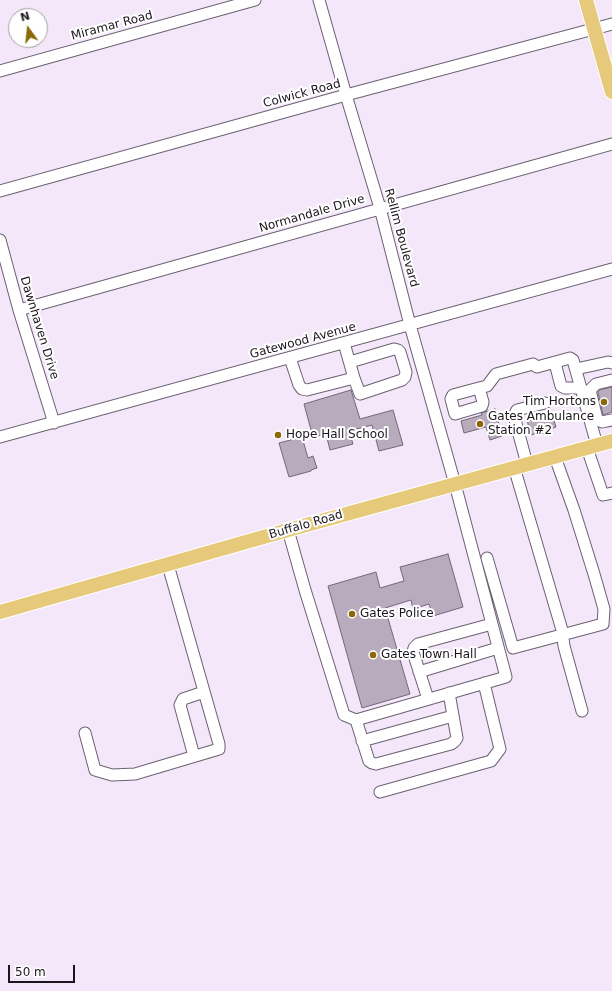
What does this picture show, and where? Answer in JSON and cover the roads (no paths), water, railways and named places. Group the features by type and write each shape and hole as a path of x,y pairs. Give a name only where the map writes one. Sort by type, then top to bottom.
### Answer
{"main road":[{"path":"586,0 612,92"},
{"name":"Buffalo Road","path":"0,612 288,530 555,456 612,442"}],"street":[{"name":"Miramar Road","path":"0,70 255,0"},
{"name":"Rellim Boulevard","path":"319,0 380,208 410,325 455,484 506,677 484,683"},
{"name":"Colwick Road","path":"0,191 346,95 612,24"},
{"name":"Normandale Drive","path":"19,310 612,144"},
{"name":"Dawnhaven Drive","path":"0,240 19,310 54,423"},
{"name":"Gatewood Avenue","path":"0,437 612,269"},
{"path":"344,343 360,394 402,380 405,377 406,372 398,350 394,349 350,362"},
{"path":"290,358 299,385 302,389 307,390 354,378"},
{"path":"455,414 451,399 453,395 487,386 496,374 533,364 537,367 570,358 573,360 581,388 603,495 612,493"},
{"path":"576,369 608,362 612,363"},
{"path":"555,363 562,386 565,388 581,388"},
{"path":"612,380 596,384 590,390 597,419 602,422 612,420"},
{"path":"436,418 482,406 483,402 479,388"},
{"path":"545,403 517,410 514,416 520,466 562,630 564,646 582,711"},
{"path":"487,558 513,648 603,624 604,610 569,494 555,456"},
{"path":"288,530 344,715 356,720 484,683 500,749 491,761 380,792"},
{"path":"85,733 95,770 112,775 136,774 219,749 219,744 168,565"},
{"path":"428,699 413,652 414,648 418,644 492,624"},
{"path":"419,672 498,648"},
{"path":"194,756 180,705 183,699 204,692"},
{"path":"356,720 369,761 372,763 376,764 451,744 457,738 449,693"},
{"path":"362,741 453,716"}],"place":[{"name":"Tim Hortons","path":"604,402"},
{"name":"Gates Ambulance Station #2","path":"480,424"},
{"name":"Hope Hall School","path":"278,435"},
{"name":"Gates Police","path":"352,614"},
{"name":"Gates Town Hall","path":"373,655"}]}
